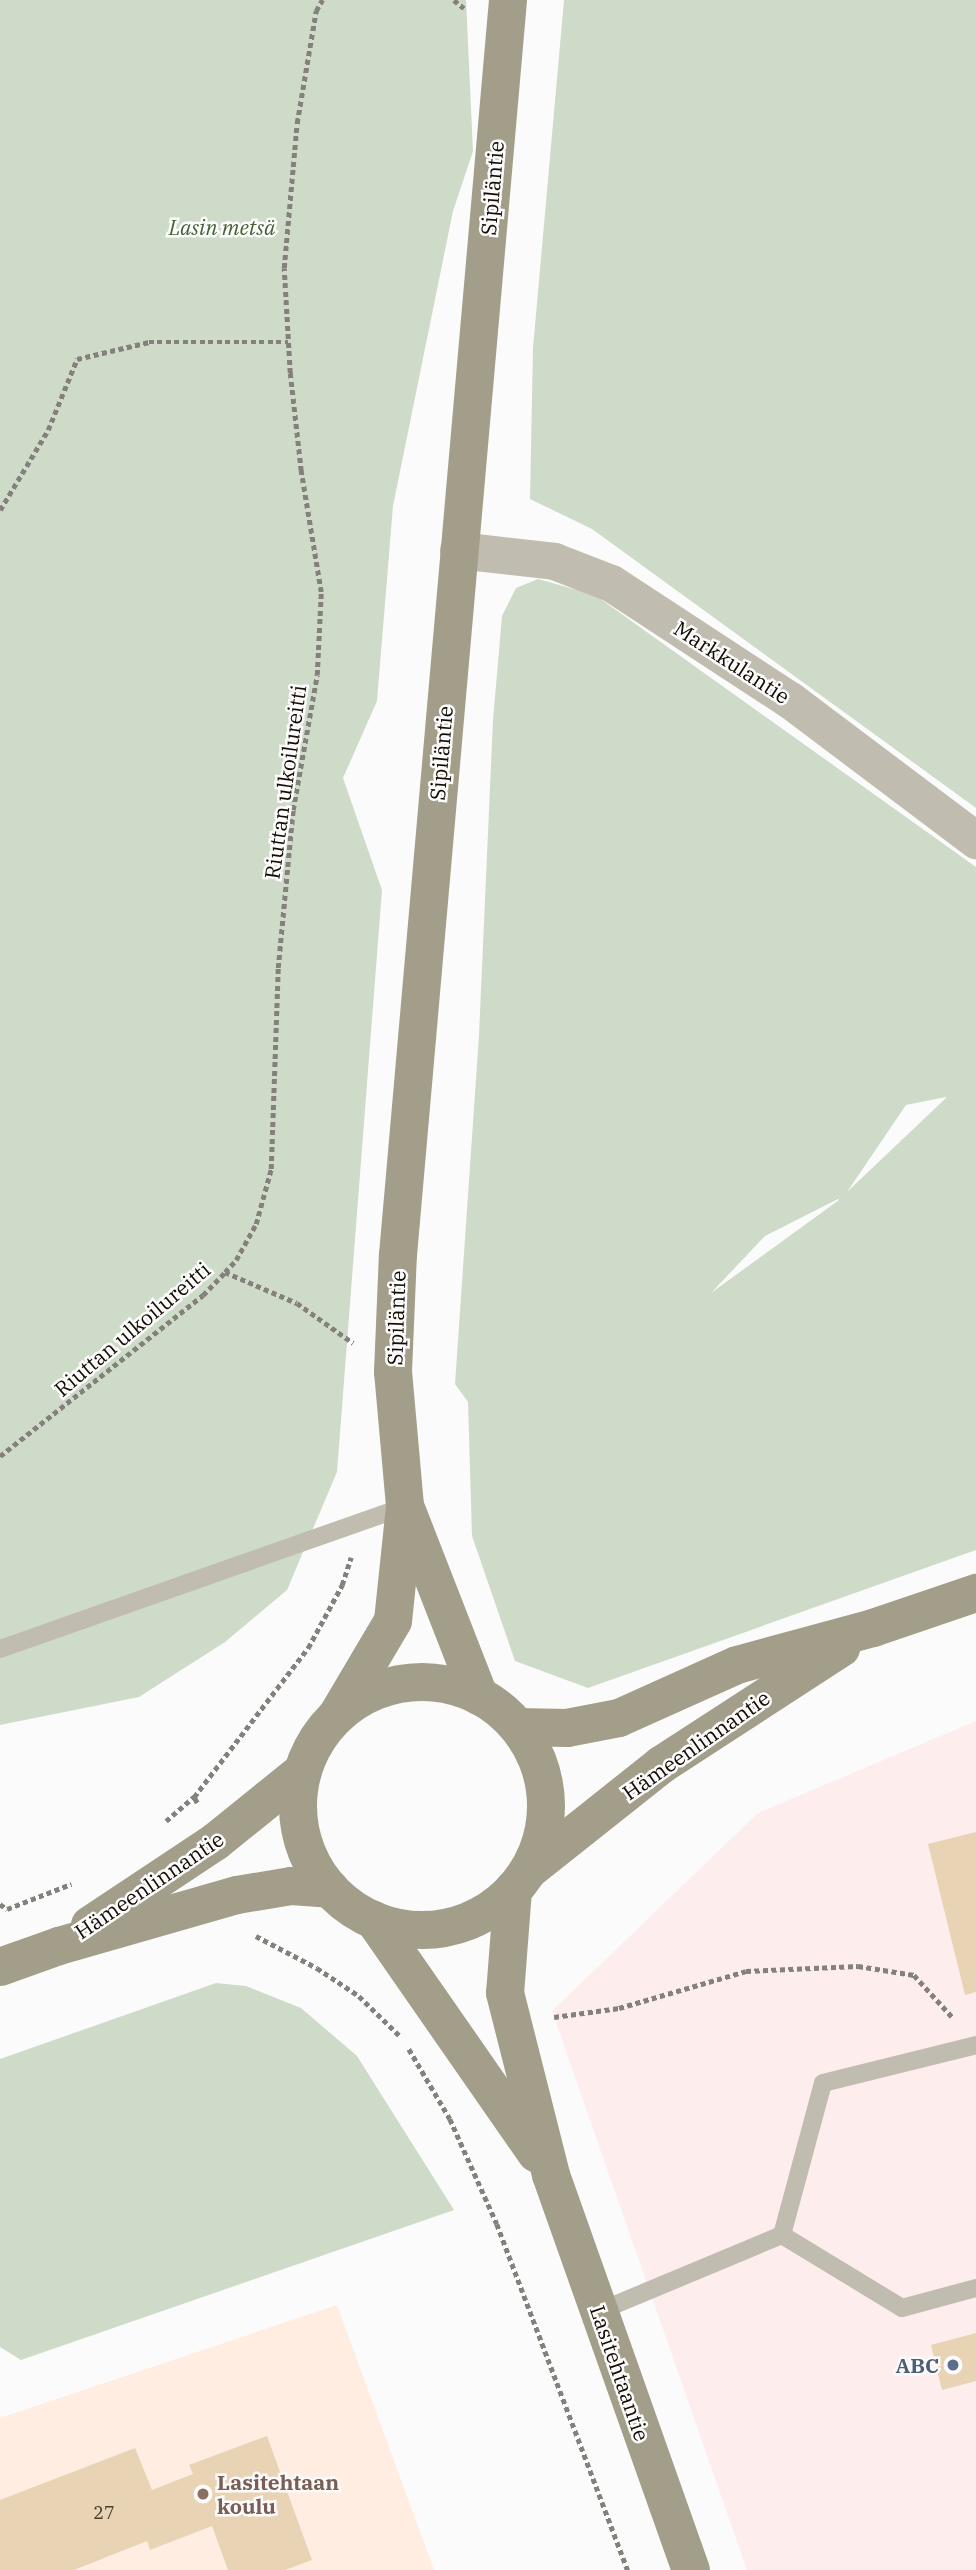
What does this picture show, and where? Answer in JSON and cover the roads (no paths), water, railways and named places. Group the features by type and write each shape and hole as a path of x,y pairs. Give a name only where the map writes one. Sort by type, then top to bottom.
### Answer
{"street":[{"name":"Sipiläntie","path":"338,1714 393,1621 405,1506 393,1372 398,1255 508,0"},
{"name":"Markkulantie","path":"458,550 554,561 611,583 790,700 976,840"},
{"name":"Sipiläntie","path":"405,1506 479,1696"},
{"name":"Hämeenlinnantie","path":"518,1727 567,1728 619,1718 737,1665 873,1628 976,1593"},
{"name":"Hämeenlinnantie","path":"520,1881 661,1765 873,1628"},
{"path":"426,1681 455,1686 479,1696 518,1727 534,1754 543,1779 546,1808 543,1830 520,1881 489,1910 450,1926 415,1930 374,1920 350,1907 330,1889 312,1864 299,1824 298,1799 303,1771 316,1742 338,1714 360,1698 401,1683 426,1681"},
{"name":"Hämeenlinnantie","path":"59,1946 215,1842 303,1771"},
{"name":"Lasitehtaantie","path":"520,1881 505,1993 512,2022 551,2175 691,2570"},
{"name":"Hämeenlinnantie","path":"0,1967 59,1946 237,1895 291,1886 330,1889"},
{"name":"Lasitehtaantie","path":"374,1920 551,2175"}],"lane":[{"path":"0,1649 405,1506"},
{"path":"782,2235 824,2083 976,2045"},
{"path":"782,2235 902,2308 976,2288"},
{"path":"600,2311 782,2235"}],"place":[{"name":"ABC","path":"953,2365"},
{"name":"Lasitehtaan koulu","path":"203,2494"}],"park label":[{"name":"Lasin metsä","path":"222,227"}]}
